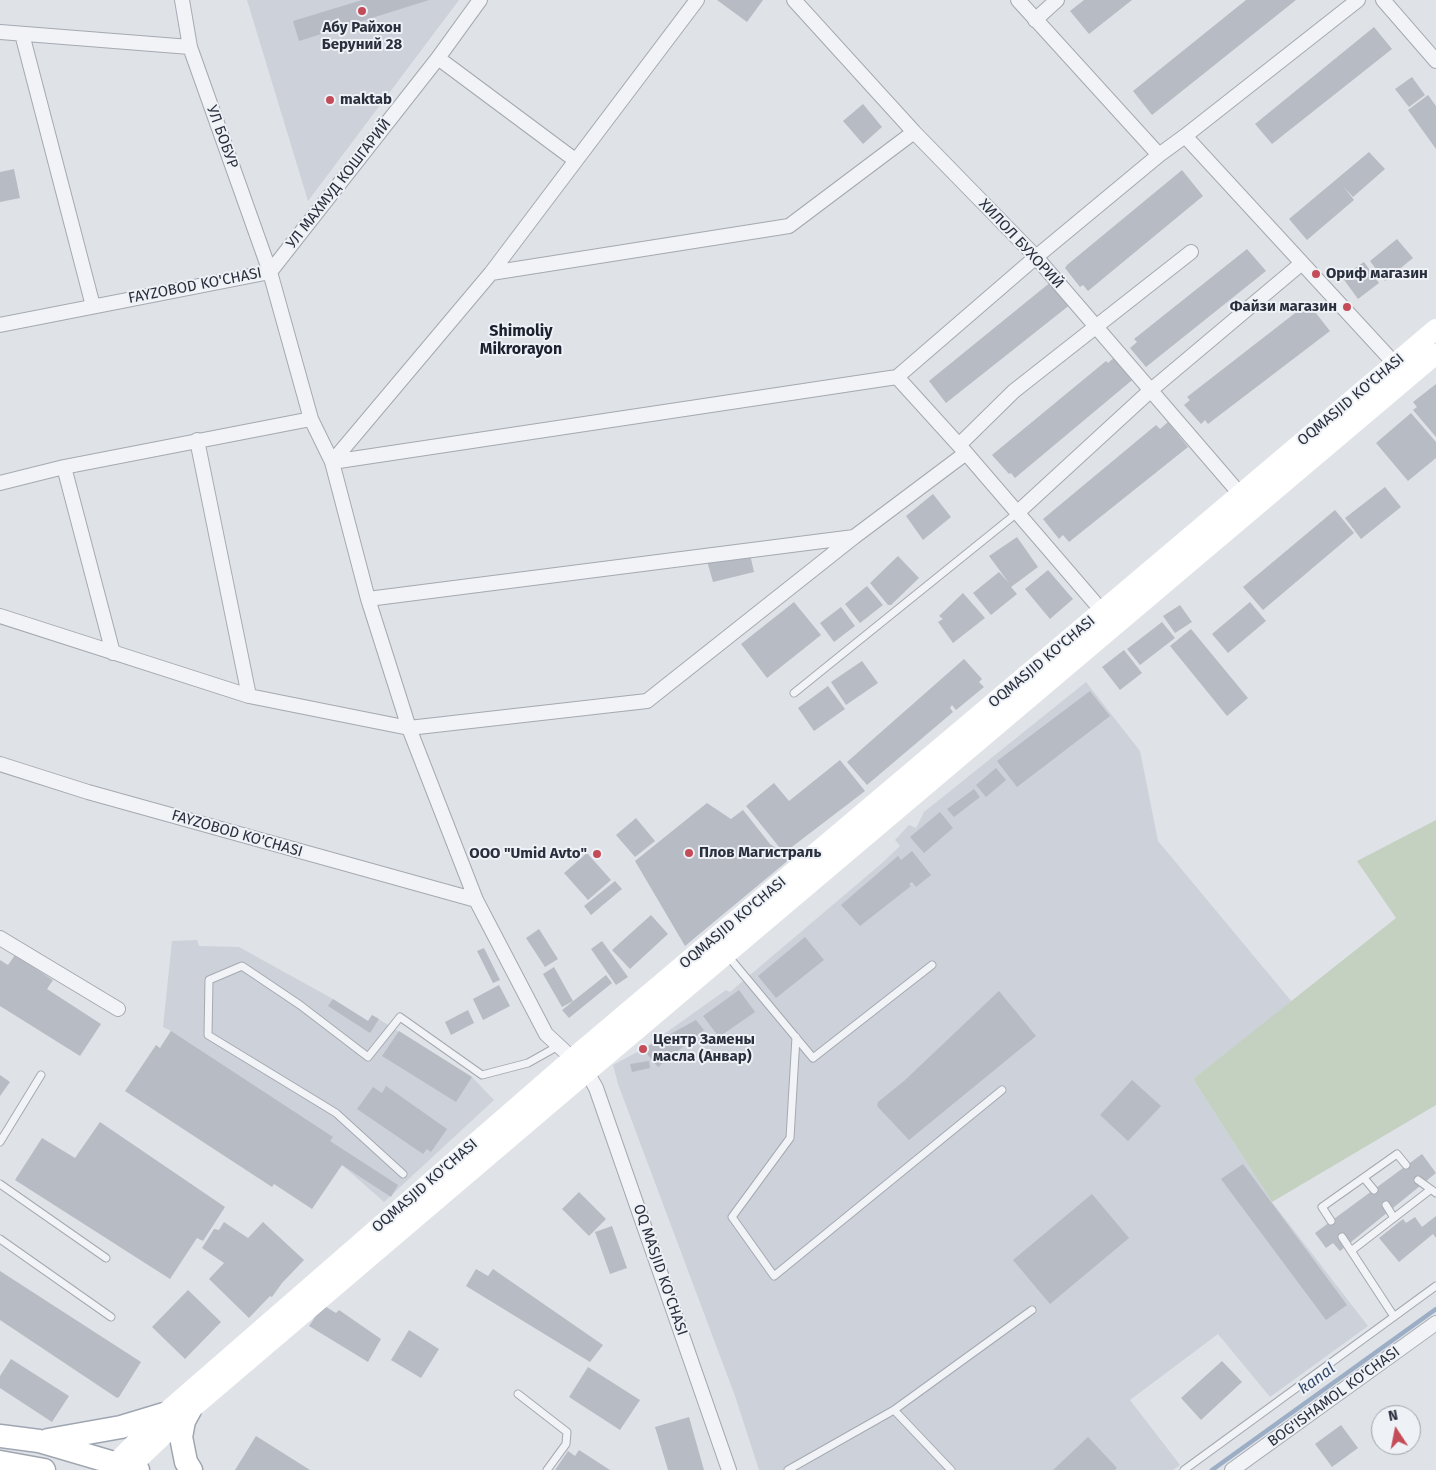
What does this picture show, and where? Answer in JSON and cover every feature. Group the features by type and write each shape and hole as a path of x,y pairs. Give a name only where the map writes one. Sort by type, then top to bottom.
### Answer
{"main road":[{"name":"OQMASJID KO'CHASI","path":"124,1468 164,1414 567,1051 1102,611 1333,414 1436,329"},
{"name":"OQMASJID KO'CHASI","path":"124,1468 587,1072 1436,354"},
{"path":"1333,414 1347,431"},
{"path":"190,1410 184,1421 181,1437 186,1462 191,1470"},
{"path":"39,1441 101,1432 164,1414"},
{"path":"0,1436 39,1441 124,1468"},
{"path":"0,1462 44,1470"}],"street":[{"name":"УЛ БОБУР","path":"182,0 190,47 270,272"},
{"name":"УЛ МАХМУД КОШГАРИЙ","path":"270,272 438,58 480,0"},
{"path":"332,462 492,273 697,0"},
{"name":"ХИЛОЛ БУХОРИЙ","path":"794,0 914,132 1036,257 1240,494"},
{"path":"1018,0 1159,154"},
{"path":"1035,20 1057,0"},
{"path":"332,462 897,377 1159,154 1185,136 1358,0"},
{"path":"1383,0 1436,61"},
{"path":"0,32 190,47"},
{"path":"22,34 93,306"},
{"path":"438,58 575,160"},
{"path":"492,273 789,226 914,132"},
{"path":"1185,136 1395,364"},
{"path":"0,616 249,696 409,728 647,701 963,449 1014,391 1191,252"},
{"path":"1017,512 1151,390 1302,262"},
{"name":"FAYZOBOD KO'CHASI","path":"0,325 270,272 312,419 332,462 368,599 409,728 476,900 546,1034 567,1051 587,1072"},
{"path":"897,377 963,449 1102,611"},
{"path":"0,483 64,467 312,419"},
{"path":"197,440 249,696"},
{"path":"64,467 113,653"},
{"path":"368,599 854,537"},
{"name":"FAYZOBOD KO'CHASI","path":"0,764 88,792 476,900"},
{"path":"0,938 118,1009"},
{"name":"OQ MASJID KO'CHASI","path":"587,1072 596,1088 730,1470"},
{"name":"BOG'ISHAMOL KO'CHASI","path":"1232,1470 1436,1324"}],"lane":[{"path":"794,693 1017,512"},
{"path":"726,954 813,1058 932,965"},
{"path":"403,1174 336,1113 208,1035 209,980 242,966 300,1005 368,1057 400,1017 482,1075 567,1051"},
{"path":"796,1037 790,1138 732,1217 774,1276 1002,1090"},
{"path":"0,1142 40,1075"},
{"path":"1331,1221 1322,1207 1397,1154 1406,1166"},
{"path":"1364,1178 1374,1190"},
{"path":"1351,1251 1394,1218 1433,1192 1418,1180"},
{"path":"0,1184 106,1258"},
{"path":"1386,1205 1394,1218"},
{"path":"1342,1237 1393,1315"},
{"path":"0,1240 111,1317"},
{"path":"1184,1470 1393,1315 1436,1286"},
{"path":"788,1470 894,1410 1032,1310"},
{"path":"518,1394 567,1432 566,1444 547,1470"},
{"path":"894,1410 951,1470"}],"shaded area":[{"name":"maktab","path":"247,0 459,0 308,201"},
{"path":"1086,682 1140,751 1158,841 1292,1002 1193,1079 1272,1202 1368,1326 1270,1397 1218,1334 1130,1400 1180,1465 1173,1470 759,1470 735,1396 618,1084 613,1065 643,1049 726,990 730,992 881,864 900,846 895,840 909,825 916,828 924,812"},
{"path":"197,940 199,946 239,947 333,999 368,1021 372,1015 472,1077 494,1100 384,1202 342,1165 161,1046 171,1031 163,1027 172,941"}],"green space":[{"path":"1436,820 1436,1105 1272,1202 1193,1079 1396,918 1357,861"}],"building":[{"name":"Абу Райхон Беруний 28","path":"362,0 429,0 299,41 293,21"},
{"path":"717,0 763,0 747,22"},
{"path":"1084,0 1132,0 1089,34 1070,11"},
{"path":"1246,0 1296,0 1152,115 1133,91"},
{"path":"1374,27 1392,49 1272,144 1255,124"},
{"path":"1412,77 1425,95 1409,107 1395,89"},
{"path":"1428,95 1436,106 1436,149 1408,110"},
{"path":"863,104 882,127 863,144 843,121"},
{"path":"1369,152 1385,169 1353,197 1343,186 1354,200 1307,240 1289,219"},
{"path":"14,169 20,198 0,202 0,172"},
{"path":"1182,170 1203,196 1088,291 1083,285 1080,287 1065,268 1067,265"},
{"path":"1397,239 1413,258 1385,281 1370,261"},
{"path":"1247,249 1266,271 1146,367 1130,348 1137,342 1134,339"},
{"path":"1364,262 1379,283 1358,299 1342,277"},
{"path":"1052,281 1071,304 946,403 929,381"},
{"path":"1308,303 1330,331 1208,424 1205,420 1201,424 1184,405 1190,400 1187,397"},
{"path":"1118,354 1137,376 1015,478 1011,473 1009,474 992,455 1106,361 1108,363"},
{"path":"1436,384 1436,437 1413,410 1417,407 1413,402"},
{"path":"1411,413 1436,442 1436,458 1408,481 1376,443"},
{"path":"1168,422 1188,447 1069,542 1063,535 1059,539 1043,519 1156,425 1160,429"},
{"path":"1385,487 1401,507 1361,539 1345,518"},
{"path":"933,494 951,517 923,540 906,516"},
{"path":"1335,510 1354,533 1263,610 1243,587"},
{"path":"1017,537 1038,567 1011,587 1017,594 991,615 973,593 999,572 1009,583 989,556"},
{"path":"749,550 754,572 713,582 707,561"},
{"path":"898,556 919,578 891,605 888,605 870,583"},
{"path":"1048,570 1073,599 1050,619 1025,589"},
{"path":"867,586 883,605 860,623 845,604"},
{"path":"963,593 985,618 953,643 938,622 943,619 939,616"},
{"path":"794,602 821,635 767,678 741,644"},
{"path":"1250,602 1266,621 1228,653 1212,634"},
{"path":"1180,605 1192,622 1175,633 1163,616"},
{"path":"841,607 855,626 834,642 820,623"},
{"path":"1162,622 1175,638 1140,665 1127,649"},
{"path":"1191,629 1248,698 1227,716 1170,646"},
{"path":"1124,650 1142,673 1120,690 1102,667"},
{"path":"964,659 982,679 979,682 984,687 956,710 952,705 950,708 953,712 867,785 847,762"},
{"path":"862,661 878,683 846,705 831,682"},
{"path":"828,686 845,709 814,731 798,708"},
{"path":"1090,691 1110,716 1017,787 997,761"},
{"path":"840,760 865,791 784,853 746,806 774,783 789,801"},
{"path":"996,768 1006,780 986,797 976,785"},
{"path":"974,789 980,797 954,817 947,809"},
{"path":"707,803 731,819 743,810 770,844 791,858 685,946 635,861"},
{"path":"940,812 953,828 924,853 910,837"},
{"path":"636,818 655,841 635,857 616,835"},
{"path":"912,851 931,875 916,887 912,882 909,884 911,886 860,926 841,905 898,856 901,860"},
{"path":"587,853 611,880 588,900 564,873"},
{"path":"615,881 622,889 591,915 584,906"},
{"path":"651,915 668,934 630,969 612,950"},
{"path":"539,929 558,959 545,967 526,938"},
{"path":"805,937 824,960 776,998 758,976"},
{"path":"602,941 628,977 616,985 591,949"},
{"path":"484,948 500,980 493,983 477,951"},
{"path":"15,955 53,980 47,989 101,1024 80,1056 0,1006 0,960 8,965"},
{"path":"554,967 573,1001 562,1007 543,974"},
{"path":"606,975 612,983 569,1018 562,1010"},
{"path":"499,985 510,1006 483,1020 473,999"},
{"path":"739,990 755,1012 719,1037 703,1016"},
{"path":"999,991 1036,1036 909,1140 877,1106 878,1102 904,1081"},
{"path":"333,999 368,1021 372,1015 379,1019 370,1033 328,1006"},
{"path":"468,1010 474,1023 451,1035 445,1022"},
{"path":"696,1020 704,1030 658,1067 643,1049"},
{"path":"171,1031 333,1137 330,1141 398,1185 391,1197 342,1165 312,1209 274,1184 272,1187 125,1091 156,1045 160,1048"},
{"path":"399,1031 472,1077 456,1102 382,1056"},
{"path":"649,1061 650,1068 632,1072 630,1064"},
{"path":"0,1075 10,1082 0,1096"},
{"path":"1132,1080 1161,1106 1128,1141 1100,1115"},
{"path":"386,1086 447,1129 431,1152 427,1149 423,1154 357,1109 373,1087 382,1093"},
{"path":"100,1122 225,1207 203,1241 197,1238 170,1279 15,1180 42,1138 75,1158"},
{"path":"1422,1154 1436,1173 1340,1251 1333,1243 1326,1248 1315,1233"},
{"path":"1243,1164 1347,1305 1326,1320 1221,1179"},
{"path":"579,1192 606,1219 589,1236 562,1209"},
{"path":"1092,1194 1129,1238 1050,1304 1013,1260"},
{"path":"1436,1216 1436,1238 1433,1234 1399,1262 1379,1238 1403,1219 1406,1223 1415,1217 1422,1227"},
{"path":"224,1222 248,1238 263,1222 304,1260 282,1283 272,1297 270,1296 249,1318 209,1279 224,1263 202,1248 214,1229 219,1230"},
{"path":"612,1226 627,1268 610,1274 595,1232"},
{"path":"476,1269 488,1276 493,1269 603,1345 590,1362 466,1286"},
{"path":"0,1271 141,1362 119,1397 117,1398 0,1320"},
{"path":"188,1290 221,1322 185,1359 152,1327"},
{"path":"323,1305 336,1313 339,1310 381,1339 368,1362 309,1326"},
{"path":"409,1330 439,1349 421,1378 391,1360"},
{"path":"11,1359 69,1396 52,1422 0,1388 0,1376"},
{"path":"1222,1361 1242,1382 1201,1420 1181,1398"},
{"path":"588,1367 640,1400 620,1430 569,1397"},
{"path":"689,1417 704,1470 668,1470 655,1427"},
{"path":"1341,1425 1358,1448 1332,1467 1315,1444"},
{"path":"256,1436 310,1470 235,1470"},
{"path":"1088,1437 1117,1468 1115,1470 1053,1470"},
{"path":"579,1450 610,1470 555,1470 568,1451 575,1456"}],"waterway":[{"name":"kanal","path":"1212,1470 1436,1309"}],"place":[{"name":"Абу Райхон Беруний 28","path":"362,11"},
{"name":"maktab","path":"330,100"},
{"name":"Ориф магазин","path":"1316,274"},
{"name":"Файзи магазин","path":"1347,307"},
{"name":"Плов Магистраль","path":"689,853"},
{"name":"ООО \"Umid Avto\"","path":"597,854"},
{"name":"Центр Замены масла (Анвар)","path":"643,1049"}],"district":[{"name":"Shimoliy Mikrorayon","path":"521,341"}]}
